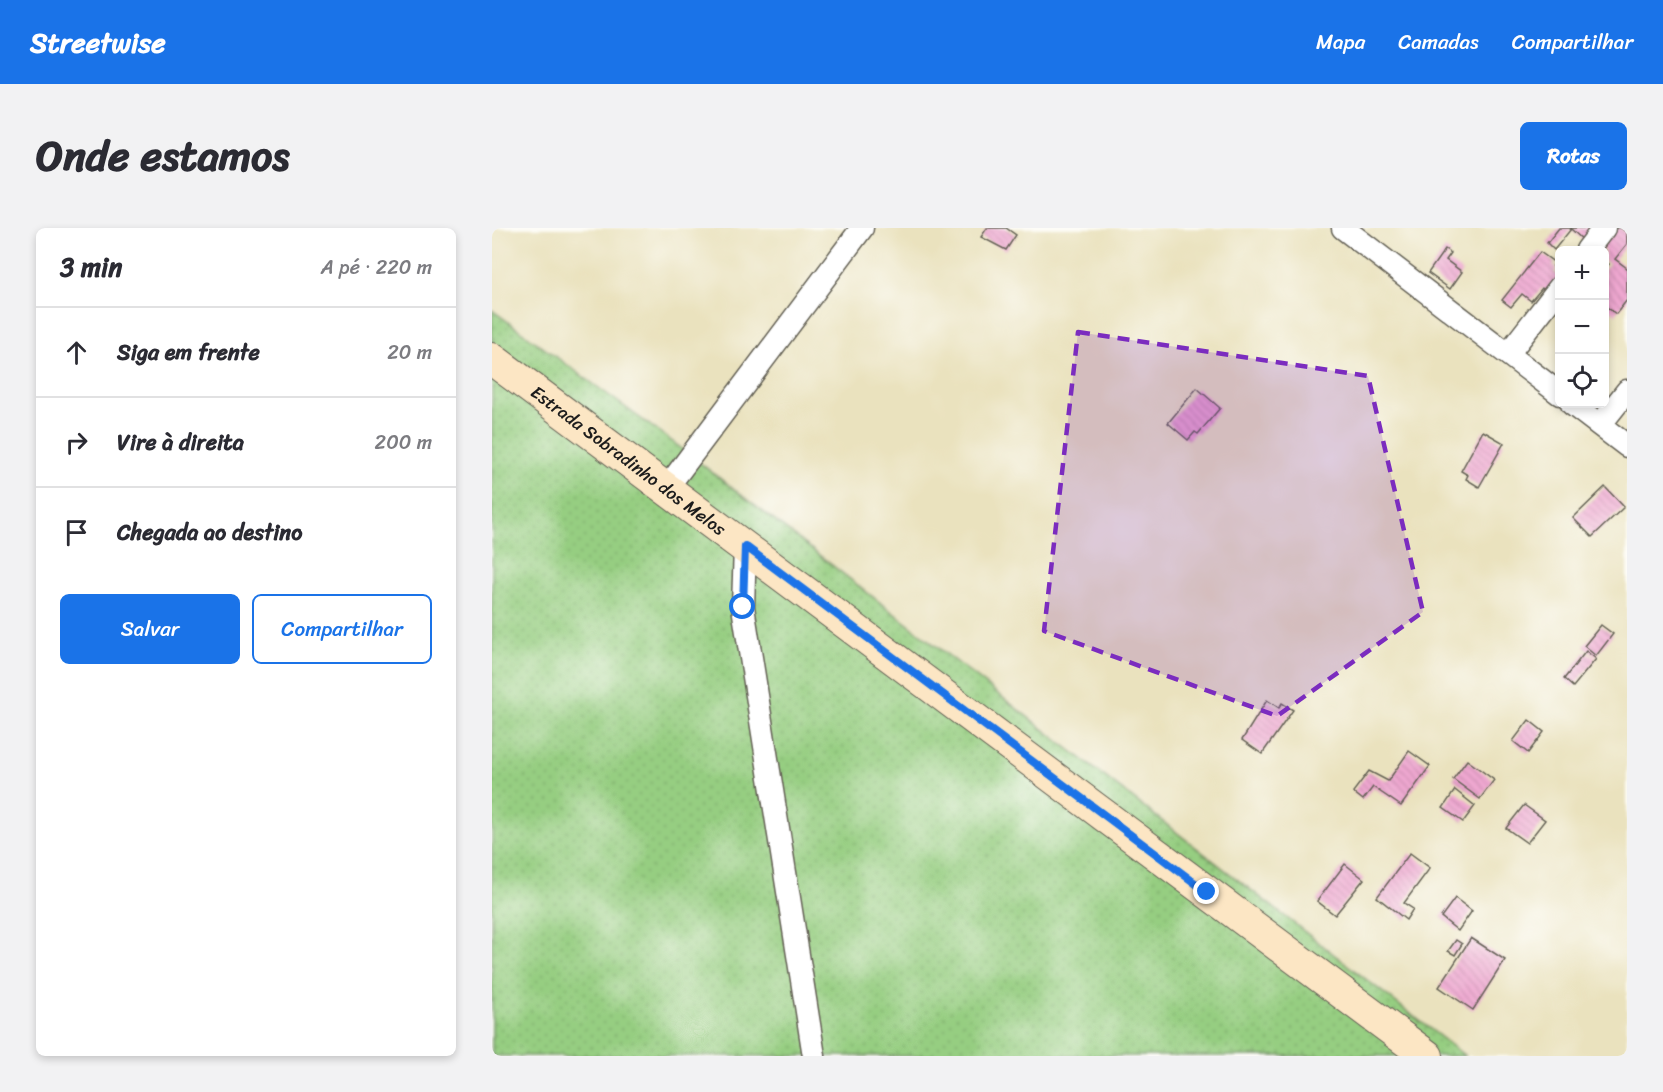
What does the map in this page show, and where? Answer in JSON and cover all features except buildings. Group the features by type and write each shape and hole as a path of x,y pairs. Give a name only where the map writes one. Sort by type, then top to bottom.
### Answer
{"street":[{"path":"666,489 862,228"},
{"path":"1343,228 1555,390"},
{"path":"1590,246 1604,228"},
{"path":"1508,354 1555,293"},
{"name":"Estrada Sobradinho dos Melos","path":"492,359 1427,1056"},
{"path":"1600,425 1627,391"},
{"path":"1577,408 1627,446"},
{"path":"745,546 743,607 814,1056"}],"highlighted area":[{"path":"1078,332 1368,376 1423,612 1277,716 1044,631"}],"green space":[{"path":"492,310 673,442 1465,1056 492,1056"}],"route":[{"path":"743,607 745,546 1207,892"}]}
